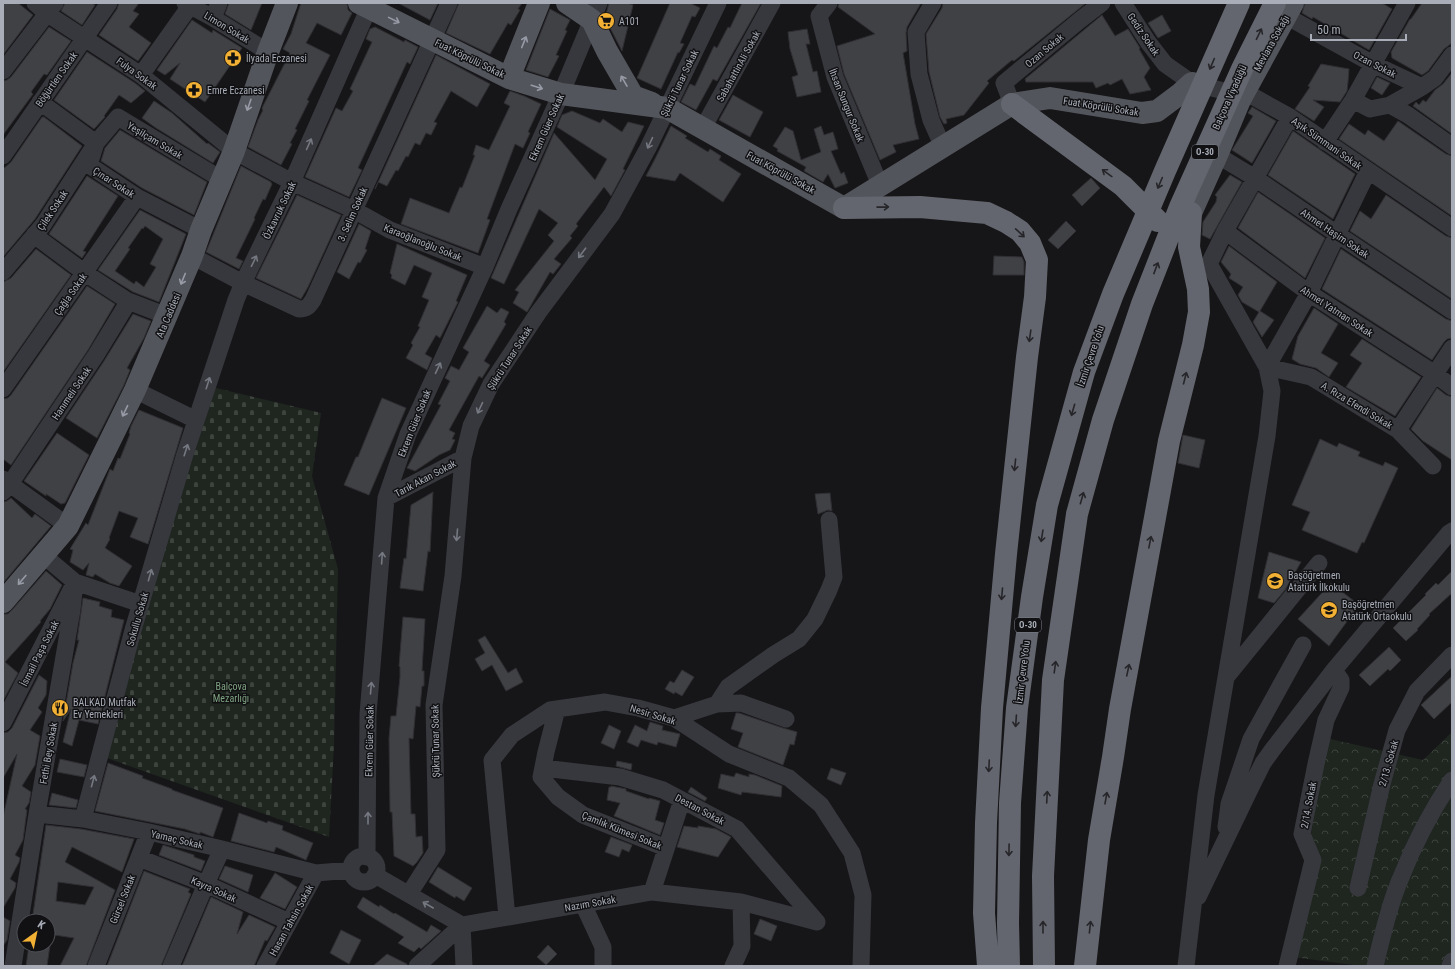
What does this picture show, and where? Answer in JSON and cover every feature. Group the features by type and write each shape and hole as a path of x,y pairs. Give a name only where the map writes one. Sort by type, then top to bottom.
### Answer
{"highway":[{"name":"İzmir Çevre Yolu","path":"1009,966 1008,923 1010,803 1017,708 1032,597 1047,504 1084,372 1113,294 1239,3"},
{"name":"Balçova Viyadüğü","path":"1044,966 1043,876 1053,680 1077,514 1103,420 1142,304 1183,200 1242,69 1285,7"},
{"path":"1012,104 1123,186 1157,219 1174,241 1195,276"},
{"path":"844,208 920,207 987,213 1020,231 1030,243 1037,260 1035,297 1006,546 992,708 986,823 984,913 988,966"},
{"path":"1085,966 1099,840 1120,709 1169,441 1193,345 1199,312 1198,289 1189,247 1191,213"}],"main road":[{"name":"Ata Caddesi","path":"3,602 68,526 135,390 168,316 221,179 234,151 268,52 287,3"},
{"path":"510,78 539,3"},
{"path":"567,3 595,12 607,51 633,96 667,108"},
{"name":"Fuat Köprülü Sokak","path":"366,5 432,40 510,78 561,94 667,108 844,208 1012,104 1050,98 1142,113 1157,111 1192,83"},
{"name":"Mevlana Sokağı","path":"1191,213 1245,91 1285,7"}],"street":[{"name":"Böğürtlen Sokak","path":"3,155 109,3"},
{"name":"3. Selim Sokak","path":"192,256 243,283 299,309 305,309 308,307 313,300 449,3"},
{"name":"Şükrü Tunar Sokak","path":"409,894 437,850 434,705 453,576 463,458 471,426 491,384 538,313 612,214 648,148 718,3"},
{"name":"SabahattinAli Sokak","path":"704,128 772,3"},
{"name":"İhsan Sungur Sokak","path":"829,3 819,16 834,77 880,185"},
{"path":"933,3 916,32 919,74 931,120 943,147"},
{"name":"Ozan Sokak","path":"1012,104 1004,83 1102,3"},
{"name":"Gediz Sokak","path":"1123,3 1148,42 1165,64 1192,83"},
{"path":"1325,142 1353,100 1406,4"},
{"name":"Limon Sokak","path":"188,5 216,10 268,52"},
{"path":"141,75 188,5"},
{"name":"Özkavruk Sokak","path":"196,420 236,300 292,182 366,5"},
{"name":"Fulya Sokak","path":"45,6 85,37 141,75 234,151"},
{"path":"3,71 45,6"},
{"name":"Ozan Sokak","path":"1285,7 1373,64 1422,87"},
{"name":"Ekrem Güer Sokak","path":"367,857 368,714 386,498 408,434 485,267 509,209 561,94 595,12"},
{"path":"1353,100 1370,109 1390,105 1435,78 1451,60"},
{"name":"Aşık Sümmani Sokak","path":"1192,83 1254,97 1290,117 1452,228"},
{"path":"40,102 96,143"},
{"path":"1390,105 1452,146"},
{"name":"Yeşilçam Sokak","path":"96,143 118,117 221,179"},
{"path":"1186,966 1206,795 1267,436 1272,390 1267,366 1209,264 1255,178 1290,117"},
{"name":"Çınar Sokak","path":"96,143 89,165 137,197 201,230"},
{"name":"Çilek Sokak","path":"3,272 43,225 96,143"},
{"name":"Karaoğlanoğlu Sokak","path":"234,151 292,182 354,210 390,230 485,267"},
{"name":"Ahmet Haşim Sokak","path":"1217,155 1255,178 1452,311"},
{"path":"1267,366 1308,293 1368,171"},
{"name":"Çağla Sokak","path":"3,389 137,197"},
{"name":"Ahmet Yatman Sokak","path":"1226,231 1308,293 1435,374 1452,387"},
{"path":"34,235 85,273 128,301 168,316"},
{"name":"Hanımeli Sokak","path":"5,485 96,355 128,301"},
{"path":"1398,430 1452,348"},
{"name":"A. Rıza Efendi Sokak","path":"1267,366 1311,377 1398,430 1434,466"},
{"path":"135,390 196,420"},
{"name":"Sokullu Sokak","path":"83,819 141,604 196,420"},
{"name":"Tarık Akan Sokak","path":"386,498 463,458"},
{"path":"5,485 68,526"},
{"path":"717,704 728,687 800,639 815,620 834,577 829,520"},
{"path":"1193,909 1222,846 1263,763 1272,749 1334,670 1452,531"},
{"path":"43,555 75,582 141,604"},
{"path":"1227,676 1319,563"},
{"name":"İsmail Paşa Sokak","path":"3,723 75,582"},
{"name":"Fethi Bey Sokak","path":"13,966 72,610 75,582"},
{"path":"1222,846 1229,804 1251,739 1303,645"},
{"name":"2/13. Sokak","path":"1358,888 1382,784 1397,730 1417,691 1452,655"},
{"name":"2/14. Sokak","path":"1287,966 1313,860 1302,834 1326,720 1341,688 1341,680 1334,670"},
{"name":"Nesir Sokak","path":"507,917 492,760 512,735 550,710 605,702 638,708 674,718 729,754 789,778 821,805 852,853 863,895 861,966"},
{"path":"674,718 717,704 741,703 786,719"},
{"name":"Çamlık Kümesi Sokak","path":"557,709 541,777 558,797 583,815 666,848"},
{"name":"Destan Sokak","path":"543,768 620,777 663,790 737,829 817,922"},
{"path":"1375,966 1382,936 1401,876 1422,830 1452,780"},
{"path":"652,892 682,800"},
{"name":"Yamaç Sokak","path":"37,814 83,819 149,832 316,873 351,870"},
{"name":"Gürsel Sokak","path":"96,966 149,832"},
{"path":"171,966 222,849"},
{"path":"363,856 367,857 374,862 376,866 375,874 369,880 361,881 354,877 351,870 353,862 355,859 363,856"},
{"name":"Kayra Sokak","path":"139,858 206,884 289,922"},
{"name":"Hasan Tahsin Sokak","path":"265,966 316,873"},
{"path":"375,874 462,925"},
{"name":"Nazım Sokak","path":"462,925 652,892 741,902 817,922"},
{"path":"733,966 742,946 741,902"},
{"path":"583,904 603,947 603,966"},
{"path":"417,966 462,925"},
{"path":"462,925 464,966"},
{"path":"1450,966 1452,961"}],"green space":[{"name":"Balçova Mezarlığı","path":"212,387 321,413 312,476 338,569 334,745 329,837 104,757"},
{"path":"1452,732 1452,966 1362,966 1292,957 1326,738 1423,760"}],"building":[{"path":"3,3 18,3 33,15 3,55"},
{"path":"65,3 92,3 95,5 82,25 61,11"},
{"path":"119,3 139,3 133,11 139,14 129,27 151,43 138,61 99,35 117,9"},
{"path":"229,3 262,3 251,30 225,14"},
{"path":"301,3 347,3 348,10 352,13 341,35 317,23 306,43 330,55 307,100 309,101 295,129 297,130 290,143 292,144 281,165 248,147 263,110 263,106 290,53 283,49 291,34"},
{"path":"398,3 438,3 430,20"},
{"path":"459,3 522,3 518,9 520,10 511,25 508,23 490,54 446,33"},
{"path":"609,3 627,3 633,5 622,51 605,18"},
{"path":"670,3 690,3 700,8 695,17 692,16 680,43 684,44 679,53 678,52 661,89 637,78"},
{"path":"742,3 761,3 717,81 713,79 696,110 681,102 690,84 695,86 714,46 717,48 728,27 730,28"},
{"path":"839,3 921,3 907,27 907,51 903,53 919,139 893,145 896,152 880,160 844,74 837,46 875,34 838,7"},
{"path":"943,3 1086,3 987,81 989,83 964,115 946,119 947,123 944,124 940,117 929,72 926,34 942,8"},
{"path":"1305,3 1382,3 1392,9 1369,50 1313,17 1312,19 1302,13"},
{"path":"1422,3 1452,3 1452,43 1444,49 1428,71 1422,75 1392,58 1391,52 1410,19"},
{"path":"550,9 570,20 565,30 567,31 556,55 559,56 548,77 526,70"},
{"path":"1102,15 1115,36 1128,29 1150,68 1144,77 1151,90 1130,94 1122,79 1110,85 1108,83 1096,88 1093,82 1026,82 1025,79"},
{"path":"1162,15 1171,31 1158,38 1148,23"},
{"path":"192,20 212,33 213,30 242,48 205,102 170,79 180,63 165,75 157,70"},
{"path":"49,27 71,41 47,75 44,74 31,92 33,94 3,135 3,81 11,77"},
{"path":"375,27 404,42 405,40 418,47 410,64 407,62 358,168 362,170 349,197 305,177 336,108 342,111 353,91 350,89 372,42 366,39 370,29"},
{"path":"807,29 810,44 806,44 813,72 817,71 821,92 797,97 792,77 798,75 790,49 788,32"},
{"path":"87,52 145,91 131,103 119,95 104,116 105,117 94,129 54,100"},
{"path":"436,55 490,84 477,107 451,91 434,122 437,123 431,135 426,133 420,145 415,143 408,157 406,156 398,171 396,170 387,186 378,182"},
{"path":"1321,64 1349,69 1347,91 1340,102 1313,100 1324,107 1314,121 1295,109 1310,87 1308,86"},
{"path":"1451,74 1452,134 1413,106 1416,102 1419,105 1423,100 1426,102 1435,90 1443,84"},
{"path":"1377,77 1390,83 1382,95 1371,88"},
{"path":"510,91 541,104 528,132 530,133 523,148 515,144 487,219 490,220 478,253 401,224 410,198 449,213 460,187 462,188 475,155 473,155 476,145 489,150 510,106 504,103"},
{"path":"733,95 763,112 750,137 719,120"},
{"path":"154,101 172,113 207,144 208,143 220,152 213,163 142,118"},
{"path":"1252,107 1276,121 1252,163 1232,150 1253,116 1248,113"},
{"path":"572,111 600,123 603,119 622,132 628,122 644,126 623,169 625,170 611,196 604,187 576,224 578,226 570,236 572,238 554,259 561,264 553,274 550,272 527,312 513,303 519,292 515,290 554,241 548,235 558,223 539,209 504,284 491,278 554,133 595,180 607,159 557,127 562,115"},
{"path":"42,117 82,146 35,219 3,257 3,169 11,162"},
{"path":"1398,121 1446,154 1452,156 1452,216 1339,139 1349,124 1365,135 1368,130 1384,141"},
{"path":"671,126 687,136 685,138 708,152 710,149 721,156 719,160 741,174 723,202 680,173 675,181 646,176"},
{"path":"821,126 824,135 833,132 838,149 831,151 841,174 844,172 848,183 835,188 828,174 823,182 804,171 806,167 777,151 778,149 773,146 785,127 793,131 801,160 821,152 814,129"},
{"path":"120,130 207,182 194,215 142,188 101,161 105,148"},
{"path":"1293,131 1355,174 1333,219 1268,175"},
{"path":"241,166 271,182 272,184 265,200 263,199 236,258 243,261 239,269 206,252"},
{"path":"1230,175 1242,182 1210,239 1202,235 1203,222 1216,202 1217,197 1215,195"},
{"path":"87,176 118,196 83,251 86,252 82,258 49,234"},
{"path":"1091,178 1100,188 1082,206 1072,195"},
{"path":"1258,192 1325,238 1305,278 1238,228"},
{"path":"297,195 341,215 301,299 256,278"},
{"path":"1386,195 1446,236 1452,238 1452,299 1350,231 1360,211 1371,219"},
{"path":"140,210 186,234 159,302 133,292 98,270","holes":["145,226 163,239 150,264 156,267 144,287 136,281 134,284 115,271 130,249 128,248 142,228 143,229"]},
{"path":"1066,221 1076,231 1058,249 1048,240"},
{"path":"359,224 371,231 365,249 367,250 360,263 358,262 349,279 337,272"},
{"path":"397,244 467,275 456,301 458,302 440,338 436,335 425,354 432,358 427,370 406,358 413,345 411,343 420,327 418,326 429,300 422,297 432,273 414,265 405,285 391,278 392,275 390,273"},
{"path":"1229,246 1277,282 1260,311 1274,320 1262,337 1253,322 1259,312 1242,302 1238,295 1243,287 1229,278 1231,274 1221,262"},
{"path":"36,249 71,275 3,372 3,282 11,278"},
{"path":"1341,249 1446,319 1452,321 1452,338 1447,339 1444,342 1432,360 1322,289"},
{"path":"994,256 1022,257 1024,262 1024,275 993,275"},
{"path":"87,286 115,304 88,350 11,465 3,459 3,399 8,398 11,395"},
{"path":"487,306 497,313 501,308 509,312 504,322 506,324 484,361 490,365 482,378 479,376 449,430 455,433 452,439 455,440 450,450 439,455 415,471 407,468 441,405 438,404 450,381 445,378 451,366 459,370 469,352 463,348"},
{"path":"1314,308 1338,324 1321,353 1338,363 1329,377 1316,368 1300,364 1292,359 1298,336"},
{"path":"133,314 151,321 144,338 127,368 130,370 124,385 97,438 66,418"},
{"path":"1362,339 1421,377 1395,416 1346,387 1362,363 1350,355"},
{"path":"1437,388 1446,395 1452,397 1452,460 1423,441 1411,429"},
{"path":"382,398 406,408 369,495 344,485 356,457 358,457"},
{"path":"139,410 183,428 148,544 130,537 138,518 119,511 109,538 110,539 105,548 132,566 119,586 110,583 95,574 93,577 86,575 89,563 83,570 70,562 73,550 70,549 86,523 88,525 110,469 113,471 118,458 120,459 130,434 131,426"},
{"path":"57,433 89,455 65,503 61,504 24,481"},
{"path":"1183,435 1205,440 1199,468 1178,463"},
{"path":"1320,439 1337,447 1339,443 1360,452 1358,456 1383,466 1385,462 1398,468 1364,543 1362,542 1357,553 1302,530 1310,512 1292,505"},
{"path":"433,492 430,552 428,551 423,591 400,588 404,558 406,559 411,505"},
{"path":"830,493 832,511 828,510 818,514 815,494"},
{"path":"11,498 32,518 35,514 51,526 3,583 3,502"},
{"name":"Başöğretmen Atatürk İlkokulu","path":"1269,552 1301,562 1285,590 1274,603 1258,598"},
{"path":"46,571 62,585 50,609 40,621 41,622 5,662 18,673 3,701 3,614 8,614 12,610"},
{"path":"1452,571 1452,593 1429,614 1430,615 1417,629 1418,630 1406,641 1393,628 1436,583 1438,585"},
{"name":"Başöğretmen Atatürk Ortaokulu","path":"1331,583 1359,605 1329,646 1298,619"},
{"path":"83,598 100,602 99,606 112,610 111,617 124,620 98,724 79,720 72,746 63,742 71,709 63,721 73,663 79,640 77,640"},
{"path":"403,617 425,619 422,671 424,671 424,686 422,686 420,707 416,706 413,739 409,738 411,814 415,814 416,837 422,836 423,853 413,866 394,856 392,812 390,812 389,738 391,716 396,716 400,677 399,666"},
{"path":"485,636 508,673 516,668 523,682 506,691 492,665 482,671 475,659 485,653 478,640"},
{"path":"1389,647 1401,660 1390,671 1388,669 1370,686 1359,675"},
{"path":"682,670 694,677 682,696 665,689 670,681 674,683"},
{"path":"39,675 47,681 46,695 38,708 42,712 30,730 40,736 35,765 22,786 31,792 29,803 25,809 27,810 23,840 15,855 20,858 10,879 16,883 15,888 3,908 3,817 17,754 3,778 3,733 8,732 12,728"},
{"path":"1452,676 1452,702 1434,719 1421,705"},
{"path":"736,713 797,732 794,745 790,744 783,765 738,747 743,733 731,729"},
{"path":"650,722 663,726 662,730 680,734 676,747 658,742 657,745 641,740 638,747 627,742 635,725 647,731"},
{"path":"609,725 621,731 614,749 601,743"},
{"path":"60,759 87,765 84,777 57,772"},
{"path":"617,761 632,764 631,770 616,766"},
{"path":"108,763 143,776 142,778 172,790 223,808 213,837 200,832 200,834 185,829 95,811"},
{"path":"831,768 846,773 841,785 827,779"},
{"path":"736,773 749,777 749,774 755,775 782,786 781,797 742,792 741,795 718,788 721,774 734,777"},
{"path":"611,786 626,789 626,791 660,801 655,820 664,823 660,835 614,816 620,803 607,800 609,787"},
{"path":"691,787 707,798 705,801 688,792"},
{"path":"52,793 78,800 76,808 49,805"},
{"path":"239,813 267,823 268,821 283,826 282,830 313,843 306,860 276,847 274,852 231,841"},
{"path":"46,825 81,829 134,839 122,872 72,847 65,862 115,890 86,966 60,966 74,938 56,935 56,913 33,913","holes":["58,882 94,887 85,905 56,901"]},
{"path":"684,826 698,828 698,826 716,829 731,837 718,857 677,847"},
{"path":"611,837 632,845 629,852 622,849 619,857 605,852"},
{"path":"163,845 194,855 194,857 205,861 201,871 159,855"},
{"path":"225,866 253,875 248,892 219,879"},
{"path":"438,867 472,888 464,901 456,896 455,898 429,882"},
{"path":"144,871 190,889 188,892 191,894 161,966 107,966"},
{"path":"275,873 297,887 285,909 260,898"},
{"path":"211,897 243,912 237,934 249,915 275,927 267,941 265,940 254,966 182,966"},
{"path":"363,897 379,907 380,905 394,914 395,913 427,932 431,925 441,931 421,949 419,947 414,952 398,943 404,937 357,907"},
{"path":"3,917 10,921 7,940 3,946"},
{"path":"760,919 777,926 771,941 754,934"},
{"path":"341,930 361,940 349,964 330,953"},
{"path":"548,945 557,954 546,965 537,957"},
{"path":"28,953 49,953 47,966 26,966"},
{"path":"387,954 407,964 407,966 373,966"}],"place":[{"name":"A101","path":"606,21"},
{"name":"İlyada Eczanesi","path":"233,58"},
{"name":"Emre Eczanesi","path":"194,90"},
{"name":"Başöğretmen Atatürk İlkokulu","path":"1275,581"},
{"name":"Başöğretmen Atatürk Ortaokulu","path":"1329,610"},
{"name":"BALKAD Mutfak Ev Yemekleri","path":"60,708"}]}
